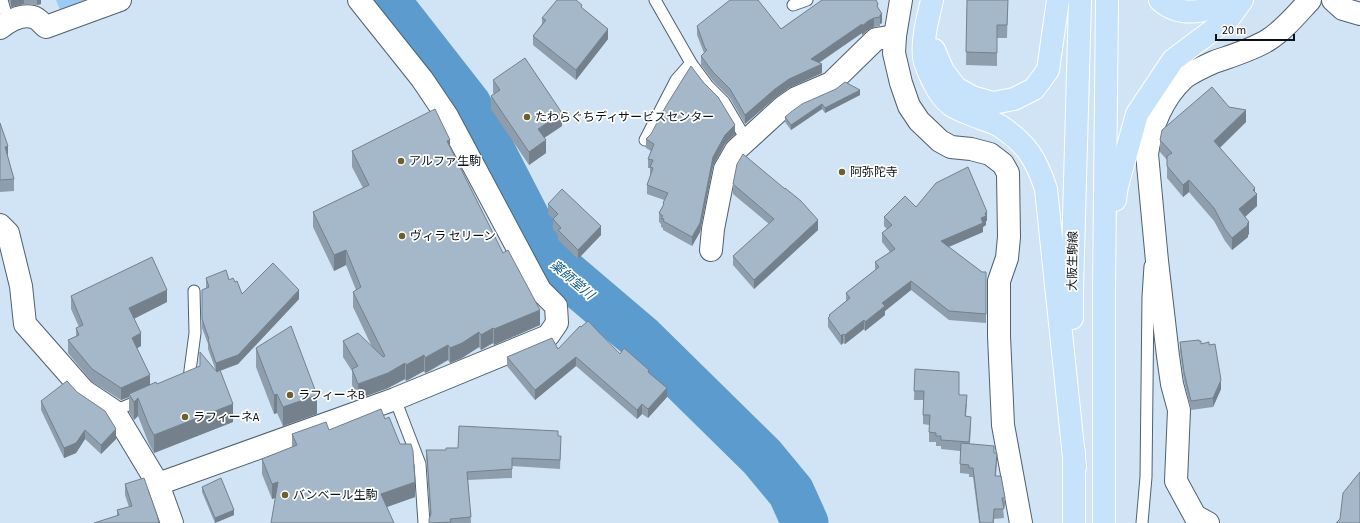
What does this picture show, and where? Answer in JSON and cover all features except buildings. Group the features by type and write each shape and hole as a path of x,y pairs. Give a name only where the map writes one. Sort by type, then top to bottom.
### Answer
{"main road":[{"path":"932,0 925,33 924,57 928,72 946,102 953,108 999,125 1022,144 1033,156 1046,189 1075,467"},
{"path":"925,33 943,71 956,88 972,97 993,103 1014,99 1034,89 1048,70 1058,0"},
{"name":"大阪生駒線","path":"1074,523 1075,467 1072,290 1080,0"},
{"path":"1104,523 1104,291 1107,0"},
{"path":"1160,0 1168,7 1183,11 1200,12 1214,9 1234,0"},
{"path":"1104,291 1117,186 1137,114 1172,60 1229,18 1242,0"}],"street":[{"path":"4,24 24,17 34,17 46,26 120,0"},
{"path":"158,484 395,399 548,336 557,323 556,306 540,290 447,116 422,79 359,0"},
{"path":"901,0 895,36 894,53 900,83 909,106 920,121 940,141 951,147 971,149 990,154 1003,164 1008,173 1009,237 1007,258 999,281 999,336 1003,425 1021,523"},
{"path":"1208,523 1195,516 1176,481 1179,410 1171,377 1156,252 1147,154 1149,142 1155,121 1167,98 1185,77 1212,63 1267,41 1289,23 1310,0"},
{"path":"1333,0 1342,9 1360,14"},
{"path":"711,250 716,209 725,169 736,150 783,107 796,98 831,83 876,39 895,36"},
{"path":"0,225 8,232 21,286 25,324 84,390 114,411 158,484 172,523"}],"lane":[{"path":"2,0 4,24"},
{"path":"655,0 691,63 708,86 724,102 747,141"},
{"path":"793,5 807,0"},
{"path":"645,140 676,80 691,63"},
{"path":"1142,523 1146,470 1148,275 1150,262 1156,252"},
{"path":"175,384 189,378 195,333 194,291"},
{"path":"114,411 155,393"},
{"path":"395,399 420,464 424,523"}],"shaded area":[{"path":"56,0 88,0 60,10"}],"waterway":[{"name":"薬師堂川","path":"386,0 468,105 547,258 642,339 762,457 791,492 805,523"}],"place":[{"name":"たわらぐちディサービスセンター","path":"527,117"},
{"name":"アルファ生駒","path":"401,161"},
{"name":"阿弥陀寺","path":"842,172"},
{"name":"ヴィラ セリーン","path":"402,236"},
{"name":"ラフィーネB","path":"290,395"},
{"name":"ラフィーネA","path":"185,417"},
{"name":"バンベール生駒","path":"285,495"}]}
